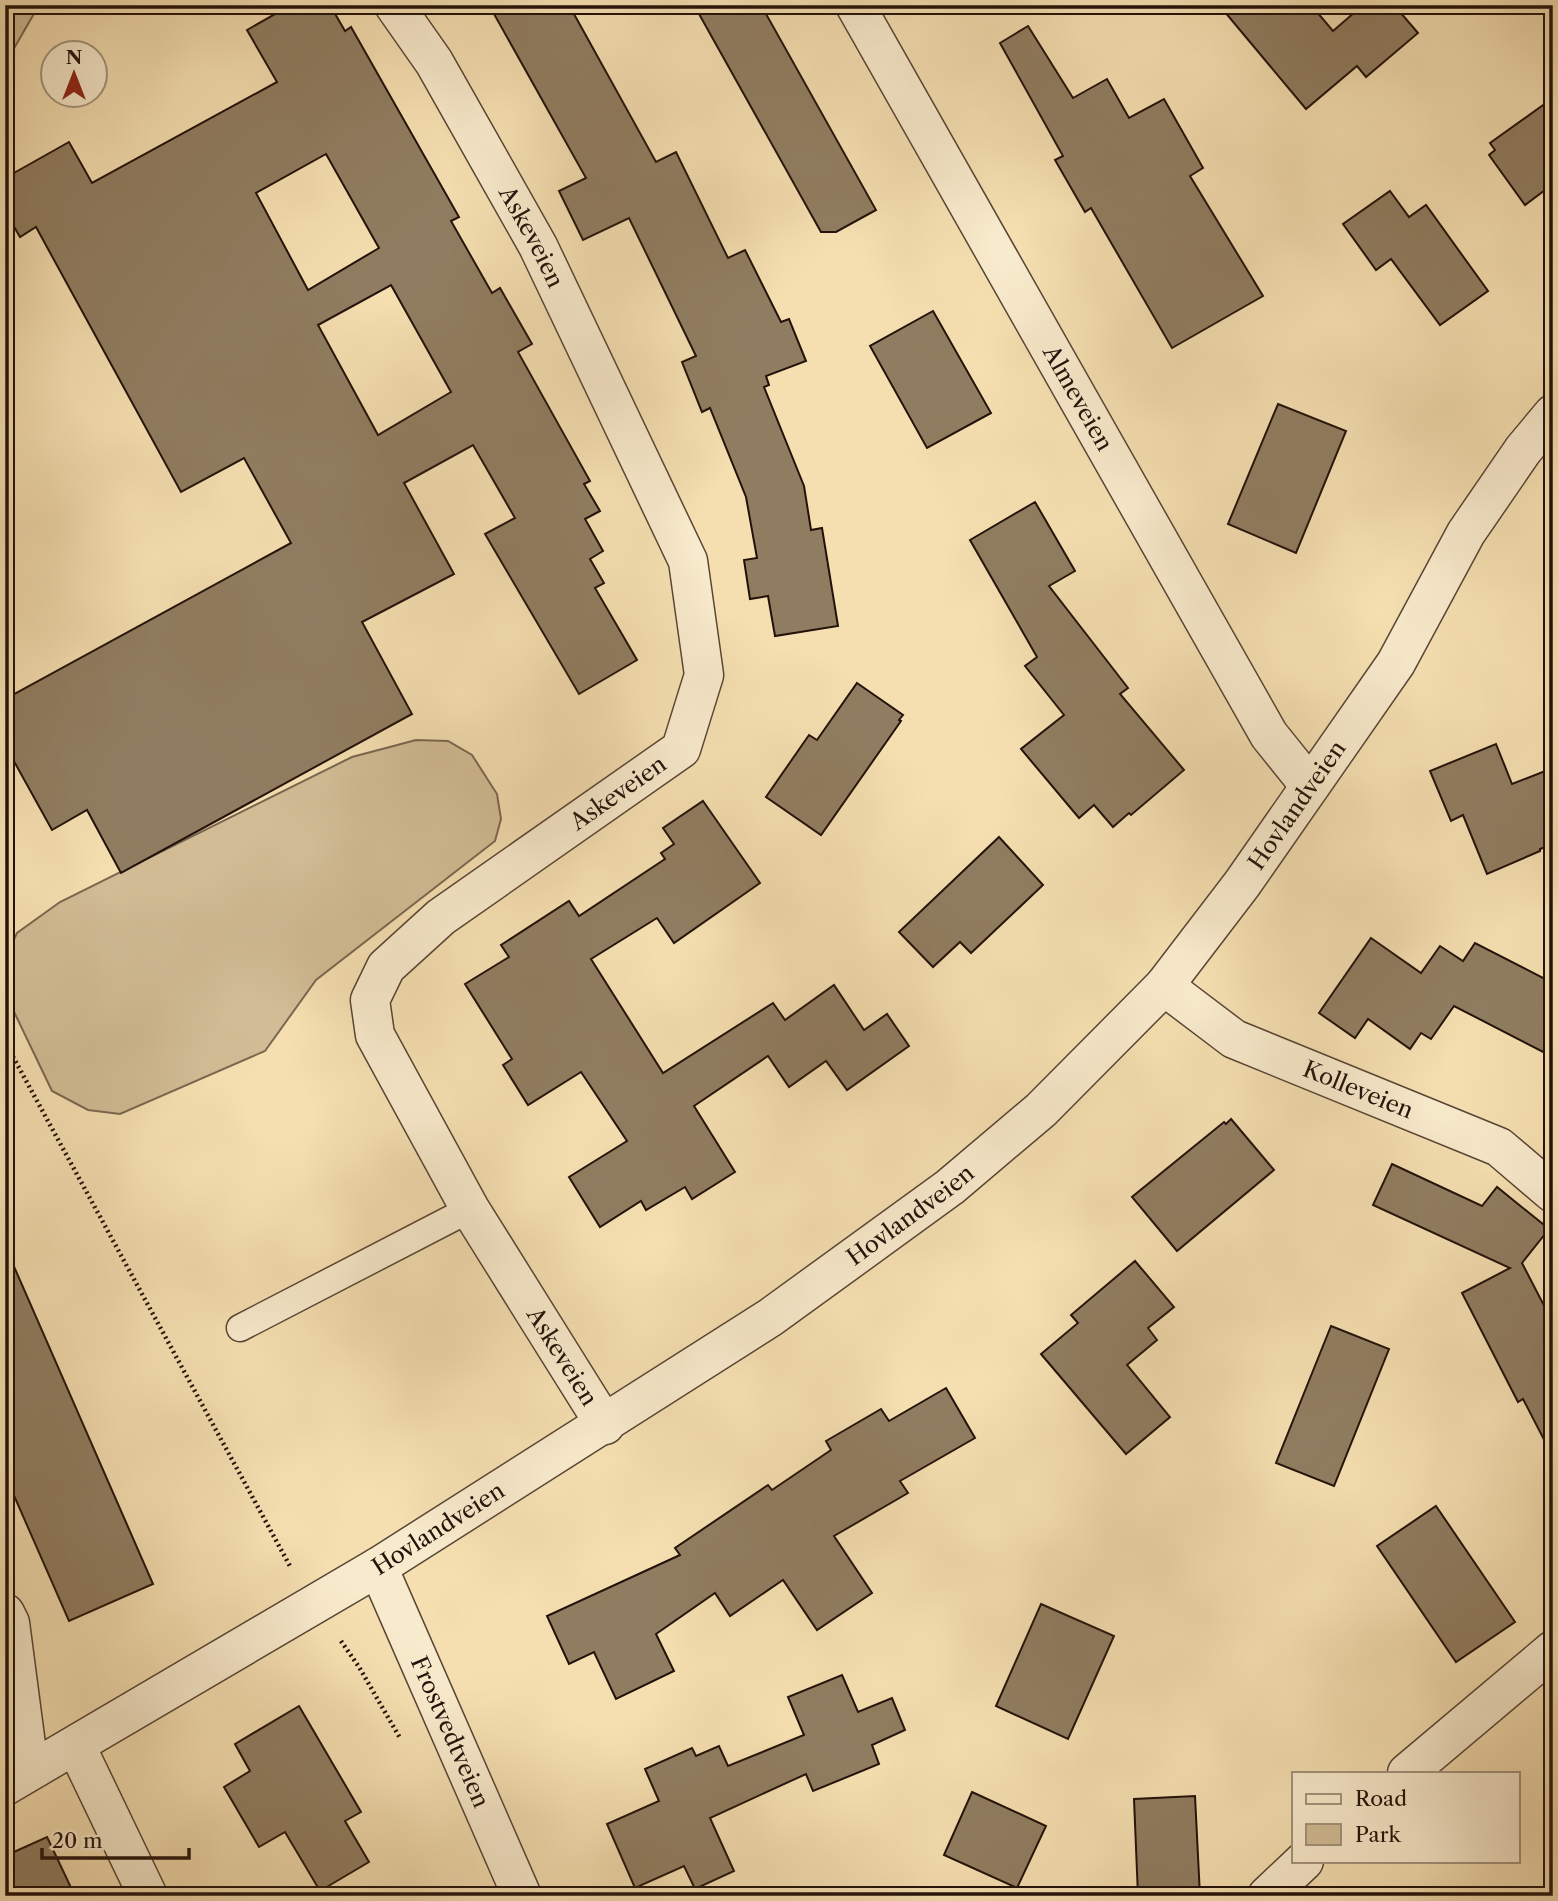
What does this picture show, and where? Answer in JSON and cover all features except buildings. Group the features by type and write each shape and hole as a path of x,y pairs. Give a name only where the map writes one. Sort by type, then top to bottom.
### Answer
{"street":[{"name":"Askeveien","path":"394,5 434,62 538,246 688,561 704,675 681,750 441,917 386,967 370,1000 375,1035 470,1209 605,1425"},
{"name":"Almeveien","path":"855,5 1269,735 1310,786"},
{"name":"Hovlandveien","path":"20,1777 378,1567 771,1317 950,1187 1041,1110 1164,986 1242,884 1396,663 1466,533 1523,450 1553,414"},
{"name":"Kolleveien","path":"1164,986 1234,1039 1499,1147 1553,1193"},
{"name":"Frostvedtveien","path":"378,1567 522,1896"},
{"name":"Hovlandveien","path":"5,1613 10,1623 26,1745 20,1777"},
{"path":"1408,1772 1553,1650"},
{"path":"76,1746 148,1896"},
{"path":"1267,1896 1303,1862"}],"lane":[{"path":"240,1328 470,1209"}],"path":[{"path":"5,1042 282,1555 359,1667 405,1746"}],"green space":[{"path":"5,5 39,5 5,64"},
{"path":"416,740 448,741 472,755 497,794 501,819 495,841 316,980 265,1051 120,1114 88,1110 52,1091 5,993 5,958 17,933 60,902 352,757"}]}
